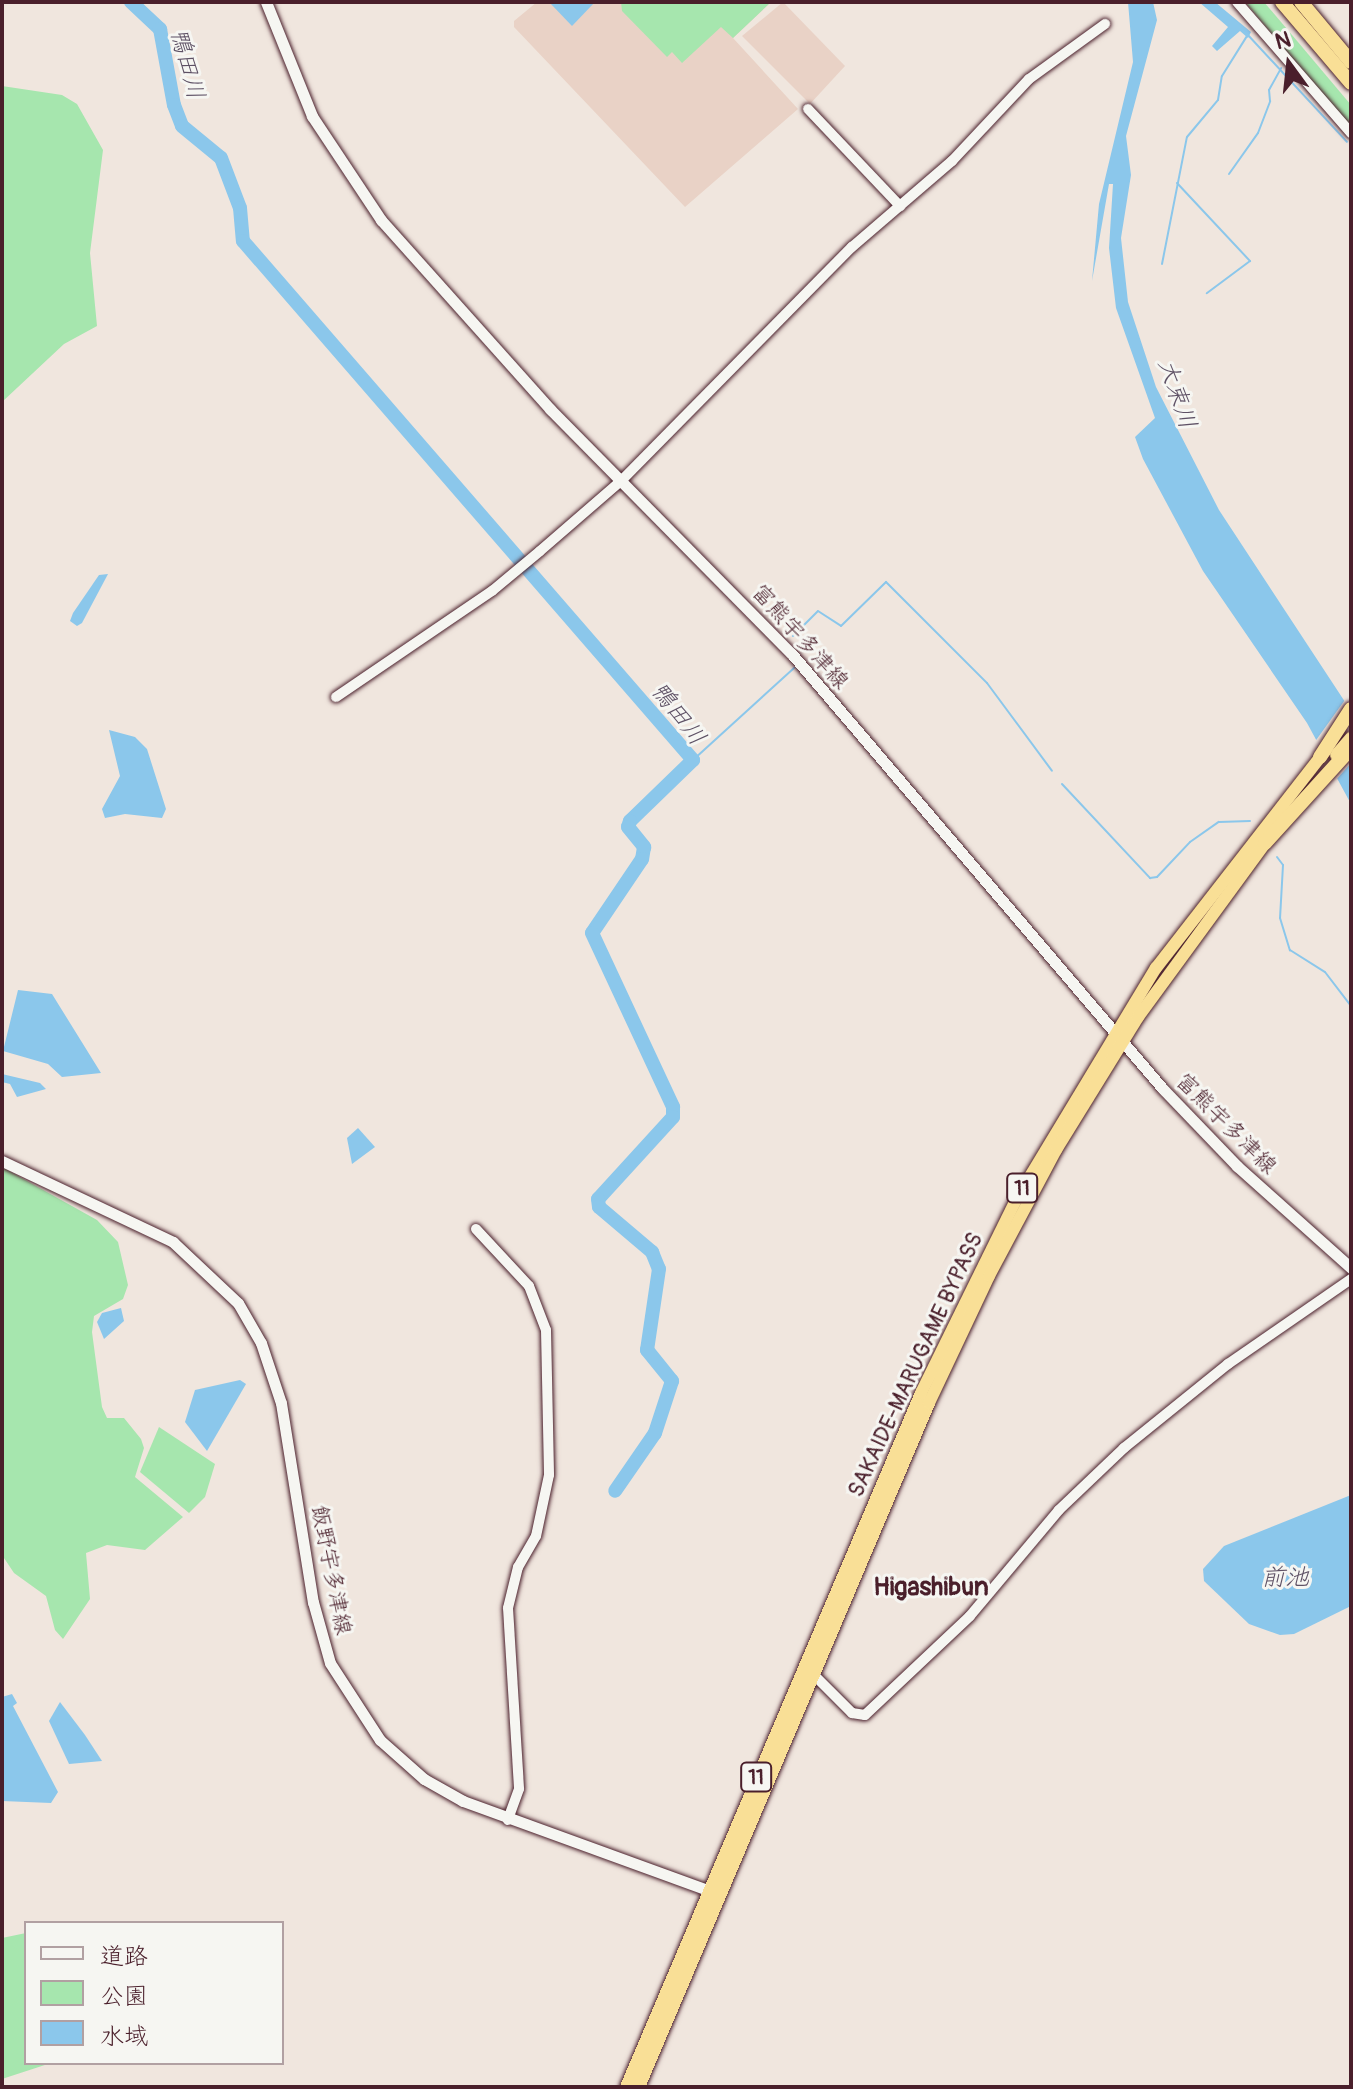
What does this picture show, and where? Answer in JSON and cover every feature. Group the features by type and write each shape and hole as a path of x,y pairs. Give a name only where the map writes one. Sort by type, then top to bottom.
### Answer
{"highway":[{"path":"1282,2 1351,83"},
{"path":"1301,2 1351,62"},
{"path":"1265,843 1325,766 1351,709"},
{"name":"SAKAIDE-MARUGAME BYPASS","path":"1325,766 1351,721"},
{"name":"SAKAIDE-MARUGAME BYPASS","path":"639,2087 715,1892 808,1669 973,1308 1056,1150 1118,1039 1194,914 1351,738"},
{"path":"1325,766 1351,748"},
{"name":"SAKAIDE-MARUGAME BYPASS","path":"1118,1039 1265,843"},
{"name":"SAKAIDE-MARUGAME BYPASS","path":"626,2087 715,1892"}],"main road":[{"name":"富熊宇多津線","path":"266,2 312,116 353,183 540,397 791,653 1118,1039 1237,1166 1351,1268"},
{"name":"飯野宇多津線","path":"2,1161 173,1242 238,1303 261,1343 278,1392 313,1602 342,1687 380,1740 412,1769 463,1801 508,1820 715,1892"}],"street":[{"path":"1237,2 1351,133"},
{"path":"336,697 492,591 623,479 794,303 967,147 1042,67 1105,24"},
{"path":"808,109 900,206"},
{"path":"476,1229 529,1286 546,1330 549,1475 536,1536 518,1567 508,1608 519,1781 508,1820"},
{"path":"808,1669 852,1713 865,1715 970,1616 1059,1510 1124,1448 1214,1374 1351,1279"}],"shaded area":[{"path":"537,2 771,2 733,38 798,109 685,207 514,27 514,21"},
{"path":"783,2 845,66 810,104 742,36"}],"green space":[{"path":"621,2 771,2 733,38 721,27 682,63 672,52 667,57 622,11"},
{"path":"1245,2 1264,2 1351,105 1351,128"},
{"path":"2,86 62,95 77,104 103,150 90,253 97,326 64,344 2,402"},
{"path":"2,1167 97,1220 118,1242 128,1285 123,1299 94,1316 92,1332 102,1407 107,1418 124,1418 141,1439 144,1448 135,1477 183,1517 145,1550 107,1545 86,1553 90,1599 63,1639 55,1630 46,1596 14,1573 2,1555"},
{"path":"159,1427 215,1464 205,1497 189,1513 140,1472"},
{"path":"24,1933 24,2065 45,2065 2,2079 2,1938"}],"water":[{"path":"549,2 595,2 572,26"},
{"path":"1128,2 1153,2 1157,20 1126,136 1131,175 1121,238 1128,302 1156,387 1219,510 1351,711 1351,804 1307,723 1203,571 1143,459 1135,437 1155,418 1116,308 1109,248 1113,184 1109,184 1092,281 1099,204 1133,62"},
{"path":"1199,2 1215,2 1251,32 1248,38 1240,31 1217,51 1212,46 1228,27"},
{"path":"108,574 82,623 77,626 70,621 73,613 99,575"},
{"path":"109,730 135,737 147,749 166,809 162,818 125,814 105,818 102,809 120,776"},
{"path":"18,990 52,994 101,1073 62,1077 48,1064 3,1051"},
{"path":"2,1074 40,1083 46,1089 17,1097 10,1084 2,1082"},
{"path":"358,1128 375,1147 352,1164 347,1138"},
{"path":"121,1308 124,1321 104,1339 97,1322 102,1313"},
{"path":"240,1380 246,1384 207,1451 185,1422 195,1390"},
{"name":"前池","path":"1351,1495 1351,1606 1294,1634 1280,1635 1249,1624 1204,1581 1203,1569 1224,1546"},
{"path":"12,1694 17,1703 13,1706 58,1792 51,1803 2,1801 2,1697"},
{"path":"60,1702 102,1761 69,1764 49,1721"}],"pier":[{"path":"1347,697 1351,763 1335,781 1314,743"}],"waterway":[{"name":"鴨田川","path":"131,2 160,29 174,105 182,126 221,158 240,208 243,241 693,760 630,821 628,827 644,847 642,859 592,933 673,1107 673,1117 598,1199 599,1207 652,1252 659,1269 647,1350 672,1381 655,1433 615,1491"},
{"path":"1247,34 1347,142"},
{"path":"1162,264 1187,137 1218,100 1222,76 1247,36"},
{"path":"1229,174 1258,133 1270,101 1269,90 1281,68"},
{"path":"1177,183 1250,261 1207,293"},
{"path":"793,636 818,611 841,626 886,582 987,683 1052,771"},
{"path":"693,760 794,668"},
{"path":"1062,784 1150,878 1157,877 1190,842 1219,822 1250,821"},
{"path":"1277,857 1283,865 1280,918 1290,950 1325,972 1351,1006"}],"district":[{"name":"Higashibun","path":"931,1588"}],"water label":[{"name":"大束川","path":"1177,394"}]}
